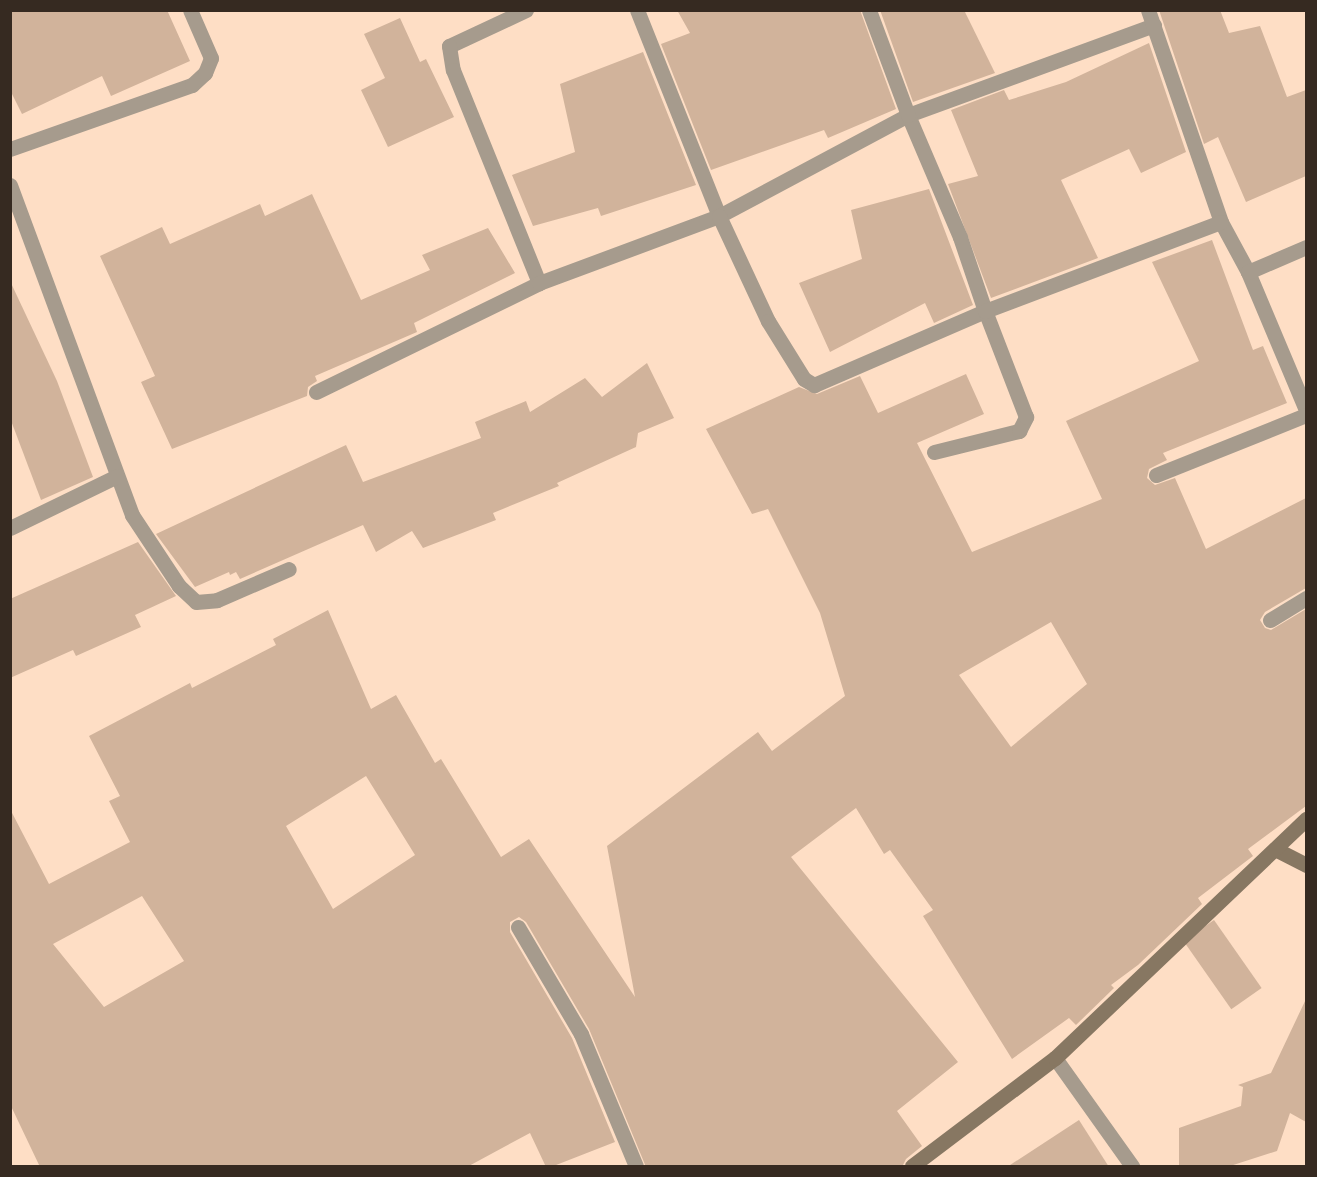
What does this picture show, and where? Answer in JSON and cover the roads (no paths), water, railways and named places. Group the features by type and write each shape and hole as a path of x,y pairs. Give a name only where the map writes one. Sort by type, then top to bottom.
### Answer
{"street":[{"path":"10,149 192,85 205,73 211,58 190,10"},
{"path":"526,10 449,46 453,70 539,283"},
{"path":"637,10 719,216 768,321 804,379 814,385 985,311 1221,222"},
{"path":"869,10 908,115 960,237 985,311 1026,417 1018,431 934,452"},
{"path":"316,392 539,283 719,216 908,115 1151,18 1221,222 1248,272 1306,410"},
{"path":"10,185 132,515 179,586 196,602 217,600 289,569"},
{"path":"1248,272 1306,247"},
{"path":"1156,475 1306,415"},
{"path":"10,528 117,476"},
{"path":"1270,620 1306,598"},
{"path":"912,1167 1055,1058 1277,850 1306,819"},
{"path":"1277,850 1306,865"},
{"path":"518,927 580,1034 636,1167"},
{"path":"1055,1058 1132,1167"}]}
